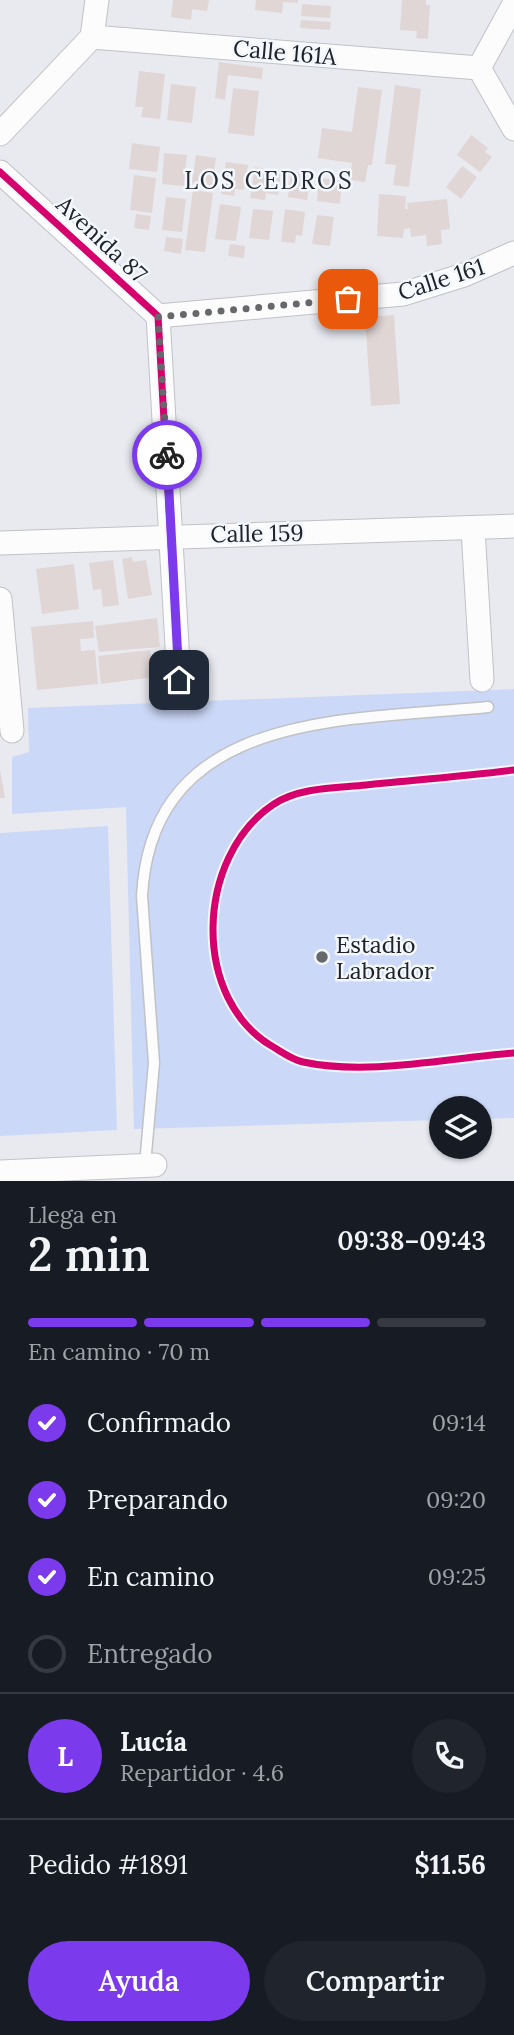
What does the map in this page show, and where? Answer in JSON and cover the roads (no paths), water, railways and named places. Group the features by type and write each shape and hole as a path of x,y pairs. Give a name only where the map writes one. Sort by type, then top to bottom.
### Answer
{"street":[{"path":"0,134 92,37 97,0"},
{"path":"514,4 479,68 514,129"},
{"name":"Calle 161A","path":"92,37 479,68"},
{"name":"Avenida 87","path":"0,172 158,317"},
{"name":"Calle 161","path":"158,317 403,294 464,275 514,253"},
{"path":"158,317 173,535 179,680"},
{"name":"Calle 159","path":"0,542 514,526"},
{"path":"473,529 482,680"},
{"path":"0,599 12,731"},
{"path":"0,1172 150,1165"}],"lane":[{"path":"150,1165 154,1063 142,896 143,873 163,814 183,785 237,746 307,725 488,707"}],"place":[{"name":"Estadio Labrador","path":"322,957"}],"district":[{"name":"LOS CEDROS","path":"269,180"}]}
